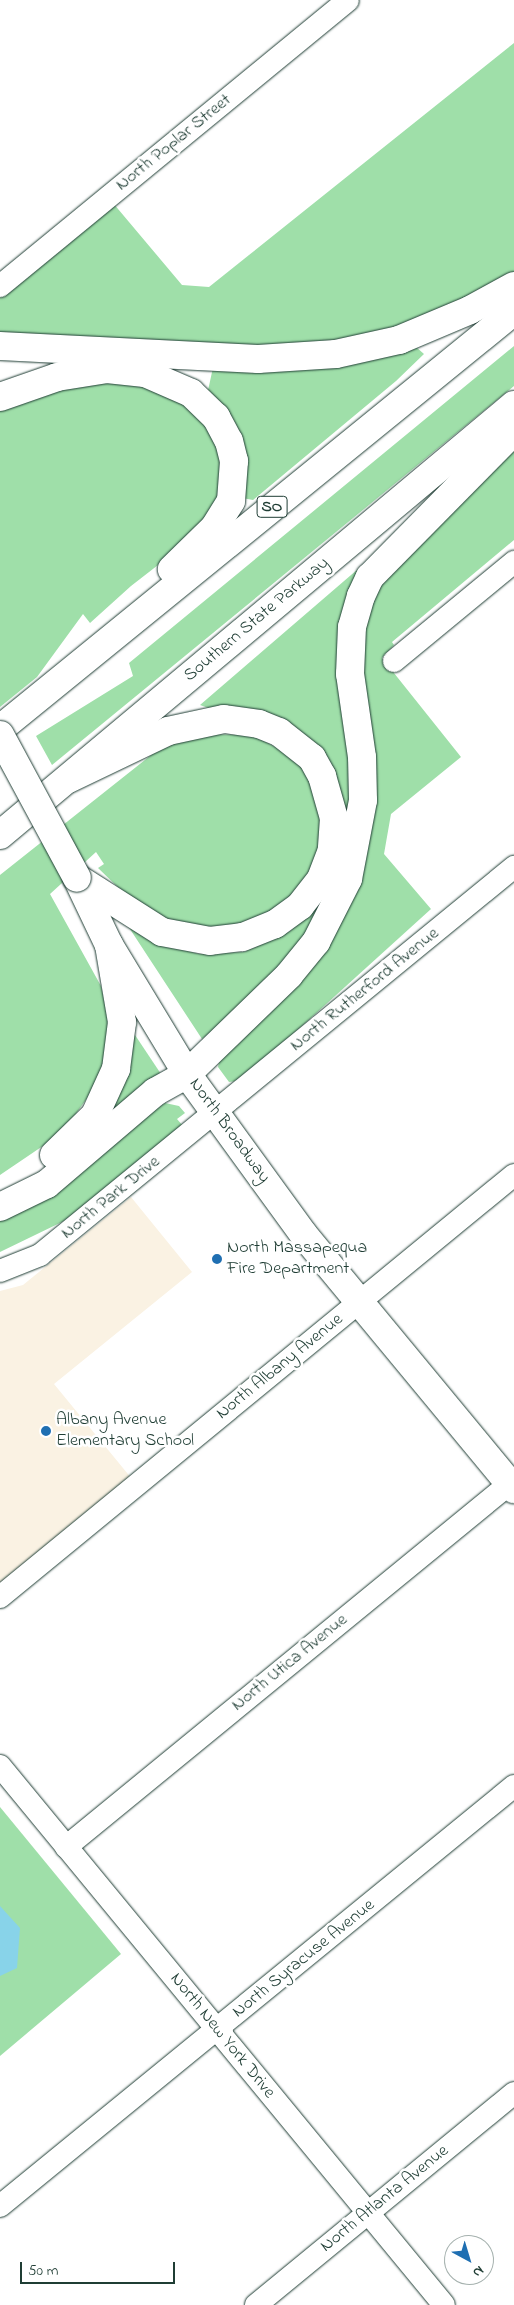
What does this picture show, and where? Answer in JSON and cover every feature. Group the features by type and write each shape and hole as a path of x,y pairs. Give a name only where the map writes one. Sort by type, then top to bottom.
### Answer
{"main road":[{"path":"0,346 258,359 336,354 399,340 470,310 514,286"},
{"name":"SO","path":"0,729 514,311"},
{"path":"0,397 56,377 107,369 145,373 191,393 216,417 229,441 234,461 231,501 214,528 48,690"},
{"name":"Southern State Parkway","path":"0,835 514,405"},
{"path":"0,1207 47,1184 155,1092 187,1074 290,976 316,942 348,879 363,800 362,757 350,674 352,627 370,577 514,431"},
{"path":"68,779 168,731 224,718 259,724 279,732 312,758 322,776 334,818 332,850 321,879 300,906 275,924 242,937 210,941 162,932 77,878"},
{"name":"North Broadway","path":"0,735 77,878 109,945 187,1074 304,1235 513,1484"},
{"path":"0,1189 32,1173 95,1115 116,1069 122,1022 109,945"}],"street":[{"name":"North Poplar Street","path":"0,286 348,0"},
{"path":"394,661 514,562"},
{"name":"North Rutherford Avenue","path":"215,1113 514,867"},
{"name":"North Park Drive","path":"0,1271 40,1255 215,1113"},
{"name":"North Albany Avenue","path":"0,1597 514,1175"},
{"name":"North Utica Avenue","path":"66,1846 513,1484"},
{"name":"North New York Drive","path":"0,1766 444,2305"},
{"name":"North Syracuse Avenue","path":"0,2206 514,1786"},
{"name":"North Atlanta Avenue","path":"256,2305 514,2093"}],"shaded area":[{"name":"Albany Avenue Elementary School","path":"131,1197 192,1272 54,1384 132,1479 0,1585 0,1291 23,1285"}],"green space":[{"path":"514,43 514,275 394,334 267,352 0,340 0,295 113,203 182,285 209,287"},
{"path":"514,346 514,386 52,765 36,736 133,676 129,663"},
{"path":"416,347 424,354 396,381 253,500 242,498 247,468 229,415 207,395 214,363"},
{"path":"103,381 162,390 197,411 224,444 225,492 207,527 131,586 90,623 83,614 37,677 0,707 0,411 24,397"},
{"path":"514,451 514,540 392,642 394,645 382,658 461,757 391,814 384,854 431,909 281,1045 237,1081 229,1082 218,1067 222,1050 292,992 326,948 350,899 365,614 394,557 438,514"},
{"path":"358,569 364,574 349,599 339,655 343,706 354,763 356,815 344,868 332,902 304,948 279,977 202,1039 126,923 155,942 199,954 244,952 290,931 326,897 340,866 348,815 332,772 307,737 271,717 214,710 200,705"},
{"path":"198,734 253,735 297,759 322,799 326,845 304,892 258,926 190,934 152,920 98,868 104,864 96,852 50,894 101,986 111,1027 103,1076 62,1133 0,1175 0,875 155,752"},
{"path":"135,1035 167,1083 77,1148 131,1037"},
{"path":"165,1103 179,1106 185,1113 177,1119 183,1126 64,1221 0,1252 0,1220"},
{"path":"0,1807 121,1954 0,2056"}],"water":[{"path":"0,1906 20,1928 17,1968 0,1976"}],"place":[{"name":"North Massapequa Fire Department","path":"217,1259"},
{"name":"Albany Avenue Elementary School","path":"46,1431"}]}
